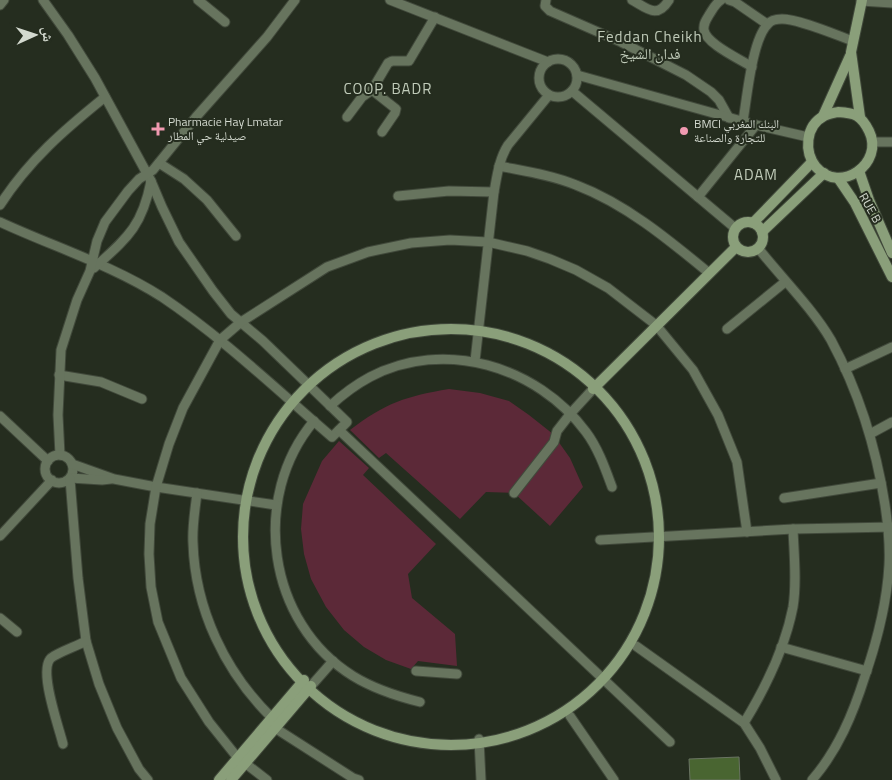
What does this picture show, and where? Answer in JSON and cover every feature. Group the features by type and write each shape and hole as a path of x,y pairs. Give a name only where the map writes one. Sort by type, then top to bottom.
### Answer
{"street":[{"path":"0,5 4,0"},
{"path":"0,222 94,266 125,276 162,298 248,362 332,437 347,422 221,302 191,260 169,222 150,175 68,35 43,0"},
{"path":"198,0 225,22"},
{"path":"60,455 58,415 61,350 77,300 94,266 97,241 105,222 128,191 150,175 196,117 267,37 295,0"},
{"path":"390,0 548,62"},
{"path":"546,0 545,6 550,12 651,56 701,85 719,100 730,118"},
{"path":"632,0 651,10 657,11 662,10 669,0"},
{"path":"721,0 716,4 704,23 707,37 752,67"},
{"path":"729,0 768,24"},
{"path":"851,52 860,117 872,137 873,148 869,160 859,171 849,176 838,178 824,173 812,162 808,153 808,136 814,124 823,116 851,52 861,0 892,3"},
{"path":"347,117 365,94 372,90 388,63 392,61 409,61 435,17"},
{"path":"743,121 756,46 768,24 772,21 783,19 797,22 853,40"},
{"path":"553,60 564,60 572,65 577,75 577,81 572,91 561,97 549,94 544,90 539,78 540,72 548,62 553,60"},
{"path":"577,75 756,125 808,136"},
{"path":"372,90 396,109 382,132"},
{"path":"572,91 735,228"},
{"path":"475,361 494,192 499,166 508,145 549,94"},
{"path":"0,205 14,184 40,153 105,97"},
{"path":"823,116 838,112 860,117"},
{"path":"698,197 756,125"},
{"path":"872,142 892,142"},
{"path":"159,162 184,180 206,200 236,236"},
{"path":"753,223 812,162"},
{"path":"499,166 563,181 597,194 623,208 682,250 709,273"},
{"name":"RUE B","path":"859,171 869,200 892,253"},
{"path":"762,232 824,173"},
{"path":"94,266 115,250 134,228 146,200 150,175"},
{"name":"RUE B","path":"838,178 855,203 892,277"},
{"path":"398,196 449,191 494,192"},
{"path":"742,222 753,223 762,232 762,242 753,251 744,252 736,247 732,236 735,228 742,222"},
{"path":"267,780 241,761 209,722 181,678 158,622 151,587 150,524 156,487 166,451 183,408 220,340 241,322 327,266 382,248 412,243 450,240 488,242 526,251 576,270 608,288 656,325 693,370 718,414 737,462 747,532"},
{"path":"514,493 554,442 557,431 571,413 656,325 736,247"},
{"path":"758,248 806,306 830,339 845,369 870,434 890,527 890,582 867,671 858,699 840,739 812,780"},
{"path":"728,329 785,282"},
{"path":"440,330 478,332 513,339 541,351 570,368 594,389 617,416 640,456 654,503 658,538 657,564 654,591 646,622 636,646 626,664 610,685 595,699 570,716 550,726 529,733 440,742 396,735 352,718 307,683 274,640 265,625 252,594 242,544 244,501 247,480 257,449 272,420 289,400 320,372 350,354 394,337 440,330"},
{"path":"845,369 892,347"},
{"path":"330,406 355,385 396,366 448,359 475,361 501,368 525,378 548,392 571,413 587,433 602,459 612,487"},
{"path":"59,375 101,382 142,399"},
{"path":"0,416 48,461"},
{"path":"314,421 294,451 283,477 276,505 276,550 284,586 295,612 310,636 334,661 351,675 377,689 398,697 420,702"},
{"path":"870,434 892,422"},
{"path":"339,430 670,742"},
{"path":"114,479 70,478 62,482 52,480 46,474 46,469 48,461 60,455 72,464 114,479 196,494 276,505"},
{"path":"72,464 73,469 70,478 78,578 86,641 99,684 117,728 139,769 148,780"},
{"path":"1,531 52,480"},
{"path":"784,498 881,482"},
{"path":"196,494 193,544 196,575 206,617 214,637 234,672 260,707 272,718"},
{"path":"600,540 890,527"},
{"path":"744,723 759,699 781,647 793,606 793,530"},
{"path":"0,618 17,632"},
{"path":"63,744 46,680 46,666 51,658 86,641"},
{"path":"636,646 744,723 760,748 776,780"},
{"path":"781,647 867,671"},
{"path":"231,780 241,761 272,718 307,683 334,661"},
{"path":"416,671 457,674"},
{"path":"219,780 276,728 307,683"},
{"path":"570,716 614,780"},
{"path":"276,728 359,780"},
{"path":"479,739 481,780"}],"shaded area":[{"path":"449,389 480,393 509,401 553,434 570,458 583,487 550,526 514,493 486,492 460,519 386,453 379,458 350,430 374,413 397,402"},
{"path":"339,441 369,468 363,475 436,544 408,574 412,598 455,634 457,666 418,661 411,669 386,660 364,647 344,630 326,607 311,579 304,554 301,529 303,504 322,461"}],"building":[{"path":"739,757 740,780 690,780 689,759"}],"place":[{"name":"Pharmacie Hay Lmatar صيدلية حي المطار","path":"158,129"},
{"name":"BMCI البنك المغربي للتجارة والصناعة","path":"684,131"}],"district":[{"name":"Feddan Cheikh فدان الشيخ","path":"650,46"},
{"name":"COOP. BADR","path":"388,89"},
{"name":"ADAM","path":"756,175"}]}
